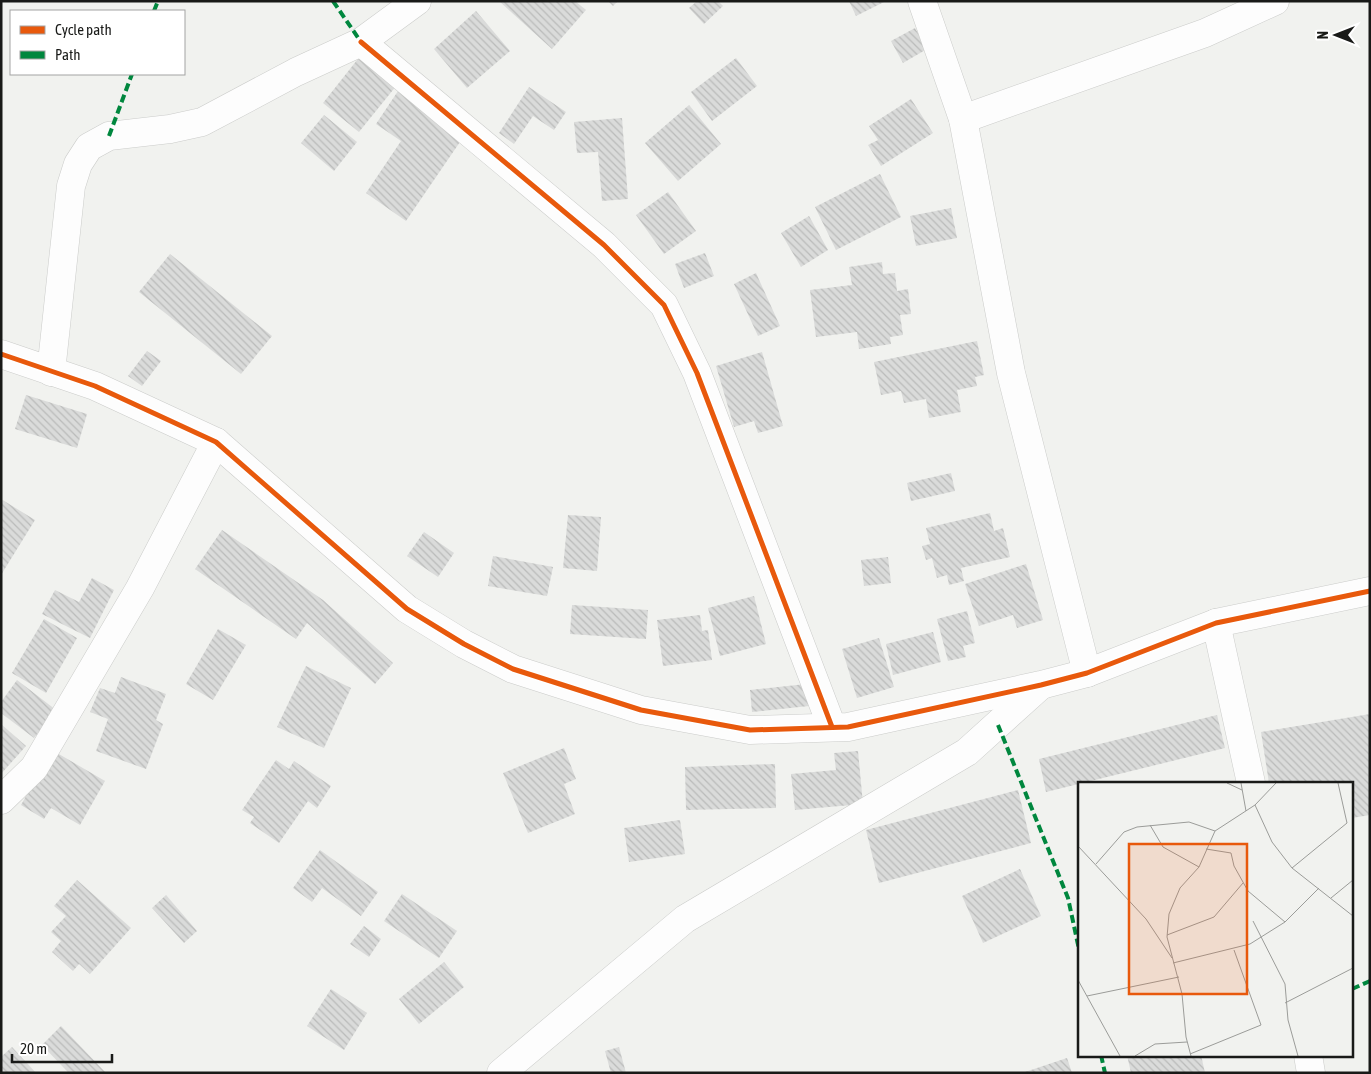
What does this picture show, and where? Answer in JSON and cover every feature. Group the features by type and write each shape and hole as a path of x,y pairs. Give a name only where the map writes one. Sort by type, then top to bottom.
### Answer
{"street":[{"path":"51,372 71,186 78,164 89,147 109,136 202,122 296,72 361,42 417,1"},
{"path":"922,1 963,119 1011,373 1087,673"},
{"path":"963,119 1205,33 1275,1"},
{"path":"361,42 604,245 664,305 698,373 832,727"},
{"path":"1,354 95,386 216,442 407,609 464,644 513,669 641,710 750,730 848,727 1041,685 1087,673 1216,624 1370,591"},
{"path":"1,800 34,768 140,588 216,442"},
{"path":"1216,624 1250,782"},
{"path":"501,1073 685,919 967,752 1041,685"},
{"path":"1308,1056 1312,1073"}],"building":[{"path":"499,1 575,1 586,10 552,49"},
{"path":"608,1 618,1 613,6"},
{"path":"697,1 718,1 723,6 704,24 689,8"},
{"path":"849,1 886,1 856,16"},
{"path":"476,11 510,51 467,88 434,49"},
{"path":"915,28 927,49 903,63 891,41"},
{"path":"361,55 397,85 359,132 323,103"},
{"path":"736,58 757,86 712,121 691,92"},
{"path":"529,87 566,112 554,130 533,116 514,144 499,133"},
{"path":"398,91 462,139 406,221 366,193 401,141 376,124"},
{"path":"911,99 933,133 881,166 868,145 878,140 869,126"},
{"path":"689,105 721,144 678,181 645,143"},
{"path":"324,115 357,142 334,171 301,143"},
{"path":"622,118 628,199 602,201 598,152 577,153 574,122"},
{"path":"880,174 901,217 836,250 815,207"},
{"path":"668,192 696,231 664,254 636,215"},
{"path":"951,208 957,238 916,246 910,216"},
{"path":"809,216 828,250 801,267 781,233"},
{"path":"705,253 714,276 684,288 675,264"},
{"path":"170,254 272,336 241,374 139,292"},
{"path":"882,262 883,274 895,273 897,291 908,289 911,314 900,315 903,335 890,337 891,344 859,349 857,332 816,337 810,290 852,285 849,267"},
{"path":"756,273 780,326 758,336 734,284"},
{"path":"977,341 984,375 975,377 977,386 957,390 961,412 929,418 926,399 904,403 901,391 881,395 874,362"},
{"path":"147,351 161,361 142,386 128,376"},
{"path":"762,352 783,426 758,433 754,421 734,427 716,366"},
{"path":"26,395 87,414 77,448 15,429"},
{"path":"951,473 955,491 911,501 907,483"},
{"path":"1,499 35,520 1,575"},
{"path":"990,513 994,531 1003,528 1010,557 961,568 964,581 949,585 947,575 937,578 932,558 926,560 922,546 930,544 926,528"},
{"path":"568,515 601,517 597,571 563,568"},
{"path":"222,530 323,600 393,663 375,684 307,623 296,639 195,569"},
{"path":"424,532 454,553 438,577 407,556"},
{"path":"493,556 553,567 547,596 488,586"},
{"path":"888,557 891,583 864,586 861,560"},
{"path":"1026,564 1043,620 1017,628 1013,615 979,626 965,584"},
{"path":"92,578 114,590 90,638 42,614 55,590 79,602"},
{"path":"754,596 766,644 720,656 708,608"},
{"path":"572,605 648,610 646,639 570,634"},
{"path":"967,611 975,643 963,646 966,657 948,661 937,619"},
{"path":"700,615 702,631 708,630 712,660 663,666 657,620"},
{"path":"44,619 77,638 46,693 12,673"},
{"path":"218,629 246,645 213,700 186,684"},
{"path":"933,632 941,662 893,675 886,644"},
{"path":"879,638 894,687 857,698 842,649"},
{"path":"306,666 351,688 324,748 277,727"},
{"path":"121,677 166,694 156,720 163,724 146,769 96,751 108,719 90,712 100,688 115,693"},
{"path":"17,680 56,710 34,738 1,713 1,702"},
{"path":"806,684 809,706 752,712 750,690"},
{"path":"1370,714 1370,815 1354,818 1354,782 1269,782 1261,732"},
{"path":"1217,715 1225,748 1087,782 1078,782 1078,784 1046,792 1039,759"},
{"path":"1,724 26,746 1,774"},
{"path":"564,748 576,779 564,784 575,814 528,833 503,773"},
{"path":"52,750 105,781 80,825 51,808 44,819 21,805"},
{"path":"858,751 863,804 795,810 791,774 836,770 834,753"},
{"path":"276,760 289,769 294,761 331,786 317,808 308,801 279,843 250,823 254,817 242,810"},
{"path":"775,764 776,808 686,810 685,767"},
{"path":"1018,790 1031,843 879,883 866,830"},
{"path":"680,820 685,854 629,862 624,828"},
{"path":"320,850 378,892 361,916 322,888 312,902 293,888"},
{"path":"1020,869 1041,916 983,943 962,896"},
{"path":"77,880 131,928 90,974 79,964 73,971 52,952 61,941 51,932 66,916 54,906"},
{"path":"402,894 457,931 439,958 384,921"},
{"path":"166,895 197,931 184,943 152,908"},
{"path":"364,926 381,939 369,957 350,944"},
{"path":"444,962 464,987 419,1024 399,999"},
{"path":"331,989 367,1013 344,1050 307,1026"},
{"path":"61,1026 106,1073 69,1073 42,1045"},
{"path":"12,1047 36,1073 1,1073 1,1057"},
{"path":"619,1047 626,1073 611,1073 605,1051"},
{"path":"1127,1056 1201,1056 1205,1073 1131,1073"},
{"path":"1067,1058 1072,1073 1025,1073 1025,1072"}],"marked path":[{"path":"154,10 158,1"},
{"path":"333,1 361,42"},
{"path":"109,136 132,75"},
{"path":"998,725 1068,898 1078,945"},
{"path":"1354,988 1370,981"},
{"path":"1101,1056 1105,1073"}],"cycle path":[{"path":"361,42 604,245 664,305 697,373 832,727"},
{"path":"1,354 95,386 216,442 407,609 464,644 513,669 641,710 750,730 848,727 1041,685 1087,673 1216,623 1370,591"}]}
